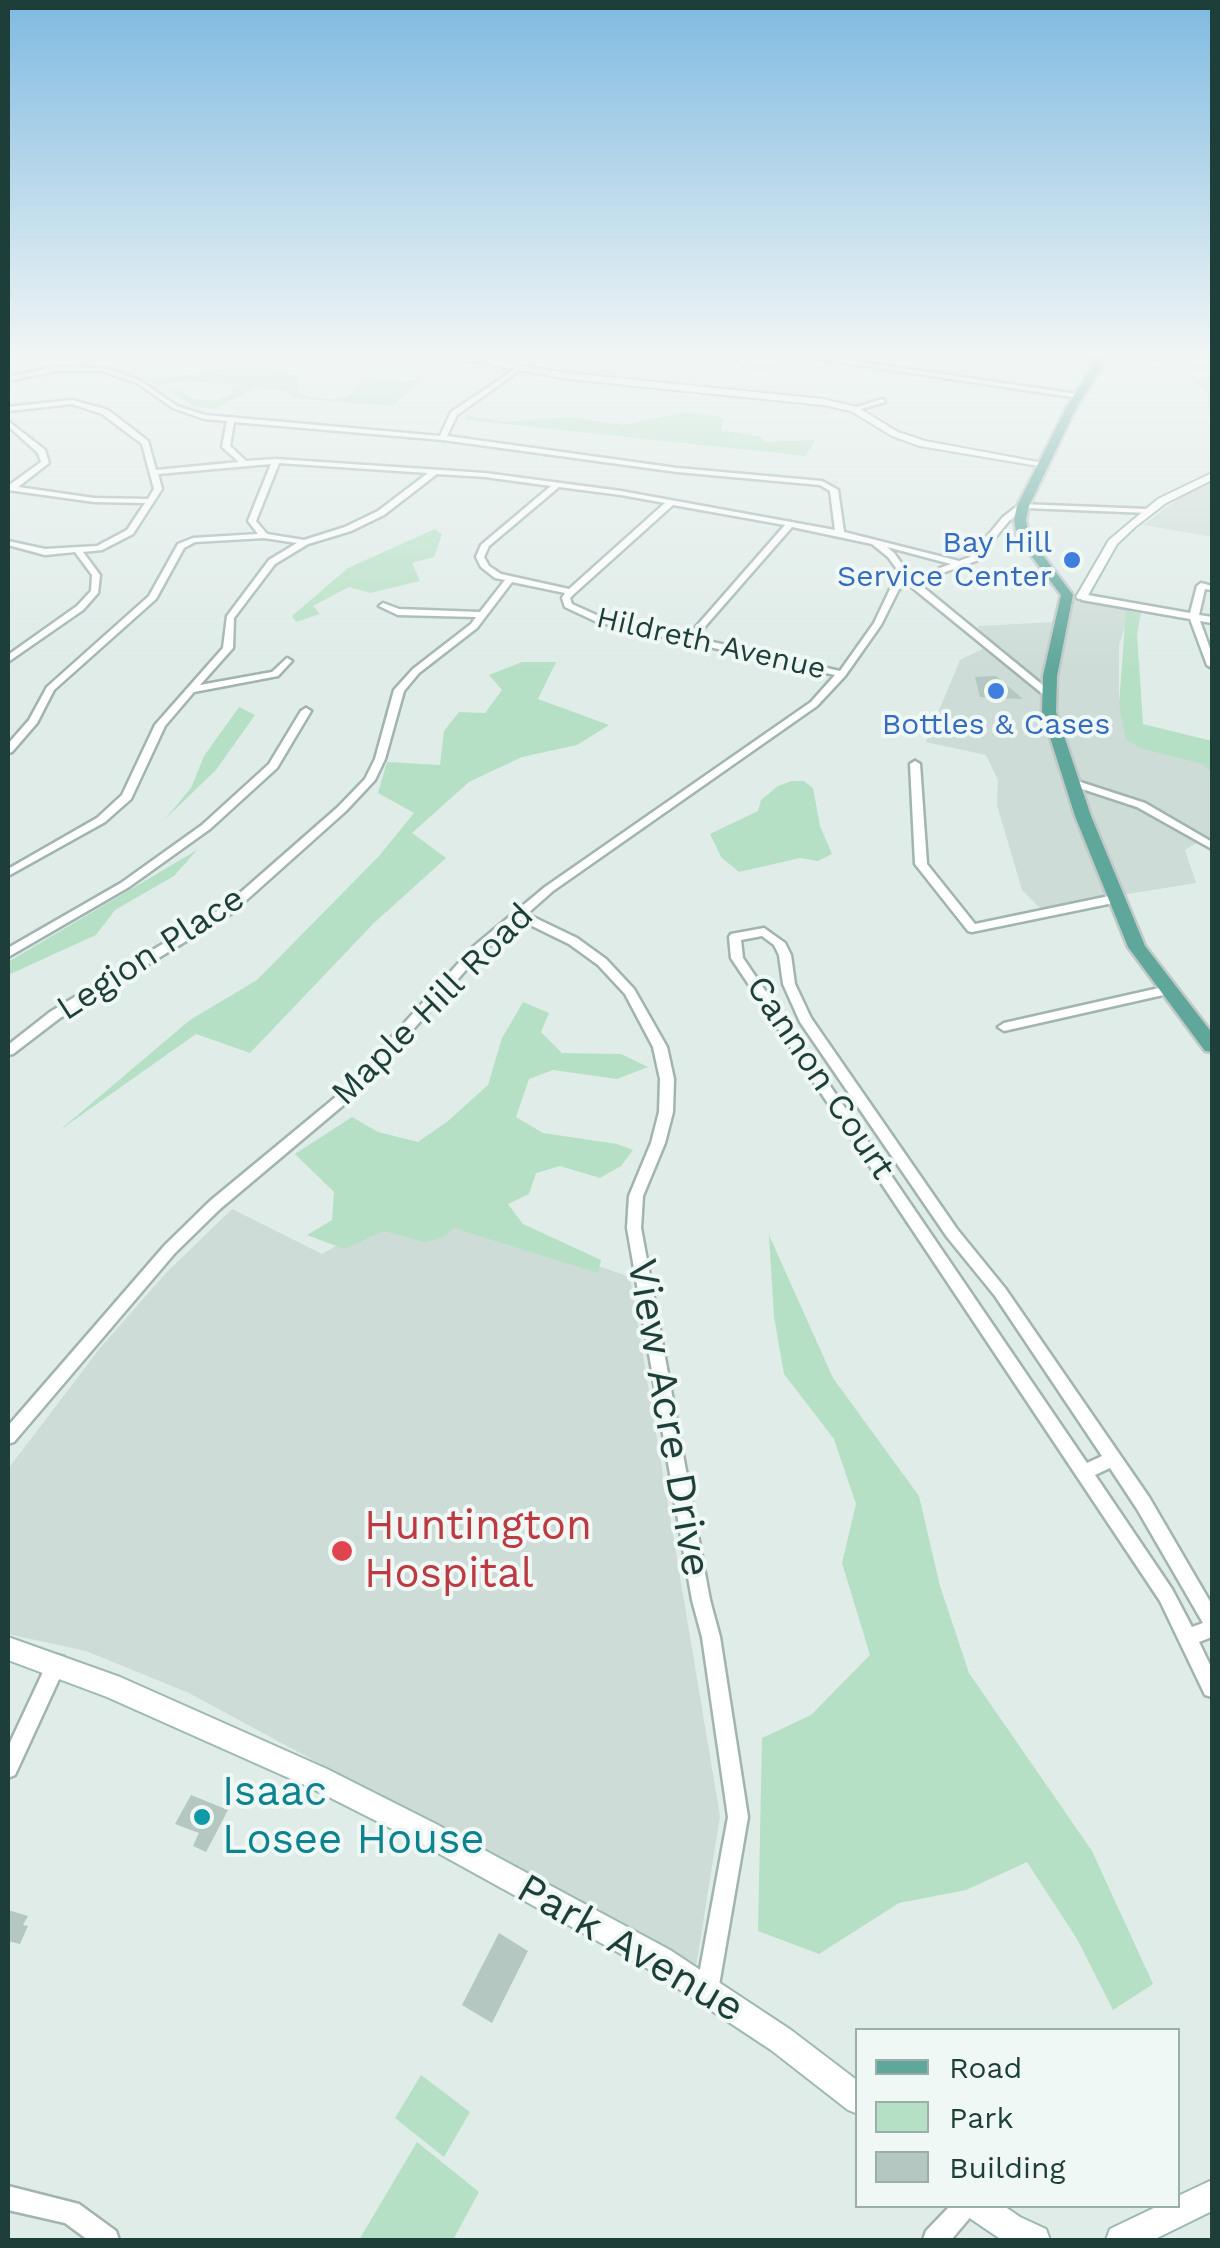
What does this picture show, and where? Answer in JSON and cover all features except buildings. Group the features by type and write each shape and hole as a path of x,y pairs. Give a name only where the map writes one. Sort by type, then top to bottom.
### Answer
{"main road":[{"path":"1019,460 1044,464"},
{"path":"1046,460 1022,506 1020,526 1024,537 1075,596"},
{"path":"1212,476 1148,511 1113,542 1075,596 1062,629 1047,693 1048,712 1071,782 1136,947 1212,1046"},
{"name":"Park Avenue","path":"8,1650 56,1664 354,1795 632,1944 781,2040 855,2098"},
{"path":"1121,2240 1212,2195"},
{"path":"980,2208 1006,2240"},
{"path":"981,2208 1034,2240"}],"street":[{"path":"9,489 44,460"},
{"path":"8,542 45,552 80,552 130,532 158,488 151,460"},
{"path":"603,460 822,483 834,490 840,533"},
{"path":"155,472 276,461 436,471 558,484 791,523 961,564"},
{"path":"264,536 252,521 276,461"},
{"path":"8,873 102,820 127,798 160,725 228,648 230,618 272,562 305,542 381,514 436,471"},
{"path":"509,580 484,568 482,551 558,484"},
{"path":"9,489 94,500 150,500"},
{"path":"571,592 670,502"},
{"path":"909,580 980,554 1006,519 1022,506 1148,511"},
{"path":"689,640 791,523"},
{"path":"8,750 33,720 50,688 153,597 181,546 193,540 264,536 305,542"},
{"path":"875,542 891,555 909,580 1047,693"},
{"path":"8,659 80,608 95,592 96,576 80,552"},
{"name":"Hildreth Avenue","path":"509,580 571,592 566,598 568,605 586,616 842,674"},
{"name":"Legion Place","path":"8,1051 55,1015 228,910 342,810 370,780 380,759 399,690 416,670 466,634 509,580"},
{"name":"Maple Hill Road","path":"8,1438 170,1249 215,1205 348,1094 476,950 519,914 814,704 842,674 878,623 895,587 909,580"},
{"path":"1212,588 1201,586 1194,617 1212,665"},
{"path":"1075,596 1212,620"},
{"path":"383,606 398,612 482,615"},
{"path":"191,690 276,674 287,661"},
{"path":"8,953 126,885 206,827 273,766 306,711"},
{"path":"915,764 921,864 972,928 1114,899"},
{"path":"1071,782 1141,805 1212,846"},
{"name":"View Acre Drive","path":"519,914 574,942 602,962 630,992 660,1047 667,1080 666,1112 636,1196 634,1228 711,1637 738,1818 707,1991"},
{"name":"Cannon Court","path":"1212,1625 1114,1459 805,1019 789,984 780,943 764,932 735,937 737,958 1166,1594 1212,1688"},
{"path":"1004,1027 1168,990"},
{"path":"812,1066 834,1060"},
{"path":"938,1254 962,1244"},
{"path":"1084,1472 1114,1459"},
{"path":"1188,1638 1212,1625"},
{"path":"8,1768 56,1664"},
{"path":"8,2198 71,2212 107,2240"},
{"path":"935,2240 962,2208"}],"shaded area":[{"path":"1212,480 1212,537 1143,525 1187,492"},
{"path":"1077,593 1133,602 1119,645 1119,703 1131,739 1212,764 1212,840 1185,850 1196,883 1040,908 1022,890 997,805 998,780 986,755 926,742 960,660 984,648 978,626 1054,622"},
{"name":"Huntington Hospital","path":"232,1209 322,1254 371,1226 454,1216 630,1277 720,1816 696,1967 189,1693 86,1651 8,1634 8,1469 100,1348 166,1273"}],"green space":[{"path":"435,529 442,534 434,557 412,563 420,581 370,593 349,587 313,606 320,614 296,622 292,616 348,568"},
{"path":"1126,611 1141,613 1137,634 1143,724 1212,741 1212,774 1203,764 1143,749 1126,740 1119,704"},
{"path":"522,662 556,662 538,699 609,725 577,745 522,757 469,782 412,833 446,858 374,923 250,1053 196,1034 60,1130 190,1020 257,980 379,856 414,813 378,793 387,762 440,765 444,731 459,712 485,713 502,690 489,675"},
{"path":"239,707 255,715 216,770 165,819 191,788 204,756"},
{"path":"804,781 813,788 820,826 832,854 818,861 800,858 739,872 721,857 710,834 758,811 761,800 778,786"},
{"path":"197,850 174,876 115,910 96,935 8,975 8,962"},
{"path":"523,1002 549,1013 541,1032 562,1053 621,1054 648,1067 617,1079 553,1070 529,1079 516,1117 543,1133 633,1150 621,1166 600,1178 560,1166 536,1173 529,1194 508,1204 523,1224 601,1260 598,1273 454,1228 442,1238 425,1242 384,1231 344,1249 307,1235 332,1220 334,1192 295,1154 352,1117 378,1132 418,1142 488,1085 502,1038"},
{"path":"769,1235 833,1378 919,1496 940,1586 969,1673 1092,1851 1153,1984 1113,2010 1077,1939 1027,1862 966,1890 899,1903 819,1954 758,1931 762,1738 811,1715 870,1655 842,1563 856,1504 834,1439 784,1374 774,1317"},
{"path":"421,2075 470,2112 444,2157 395,2118"},
{"path":"417,2142 479,2192 453,2240 359,2240"}],"place":[{"name":"Bay Hill Service Center","path":"1072,560"},
{"name":"Bottles & Cases","path":"996,691"},
{"name":"Huntington Hospital","path":"342,1551"},
{"name":"Isaac Losee House","path":"202,1817"}]}
